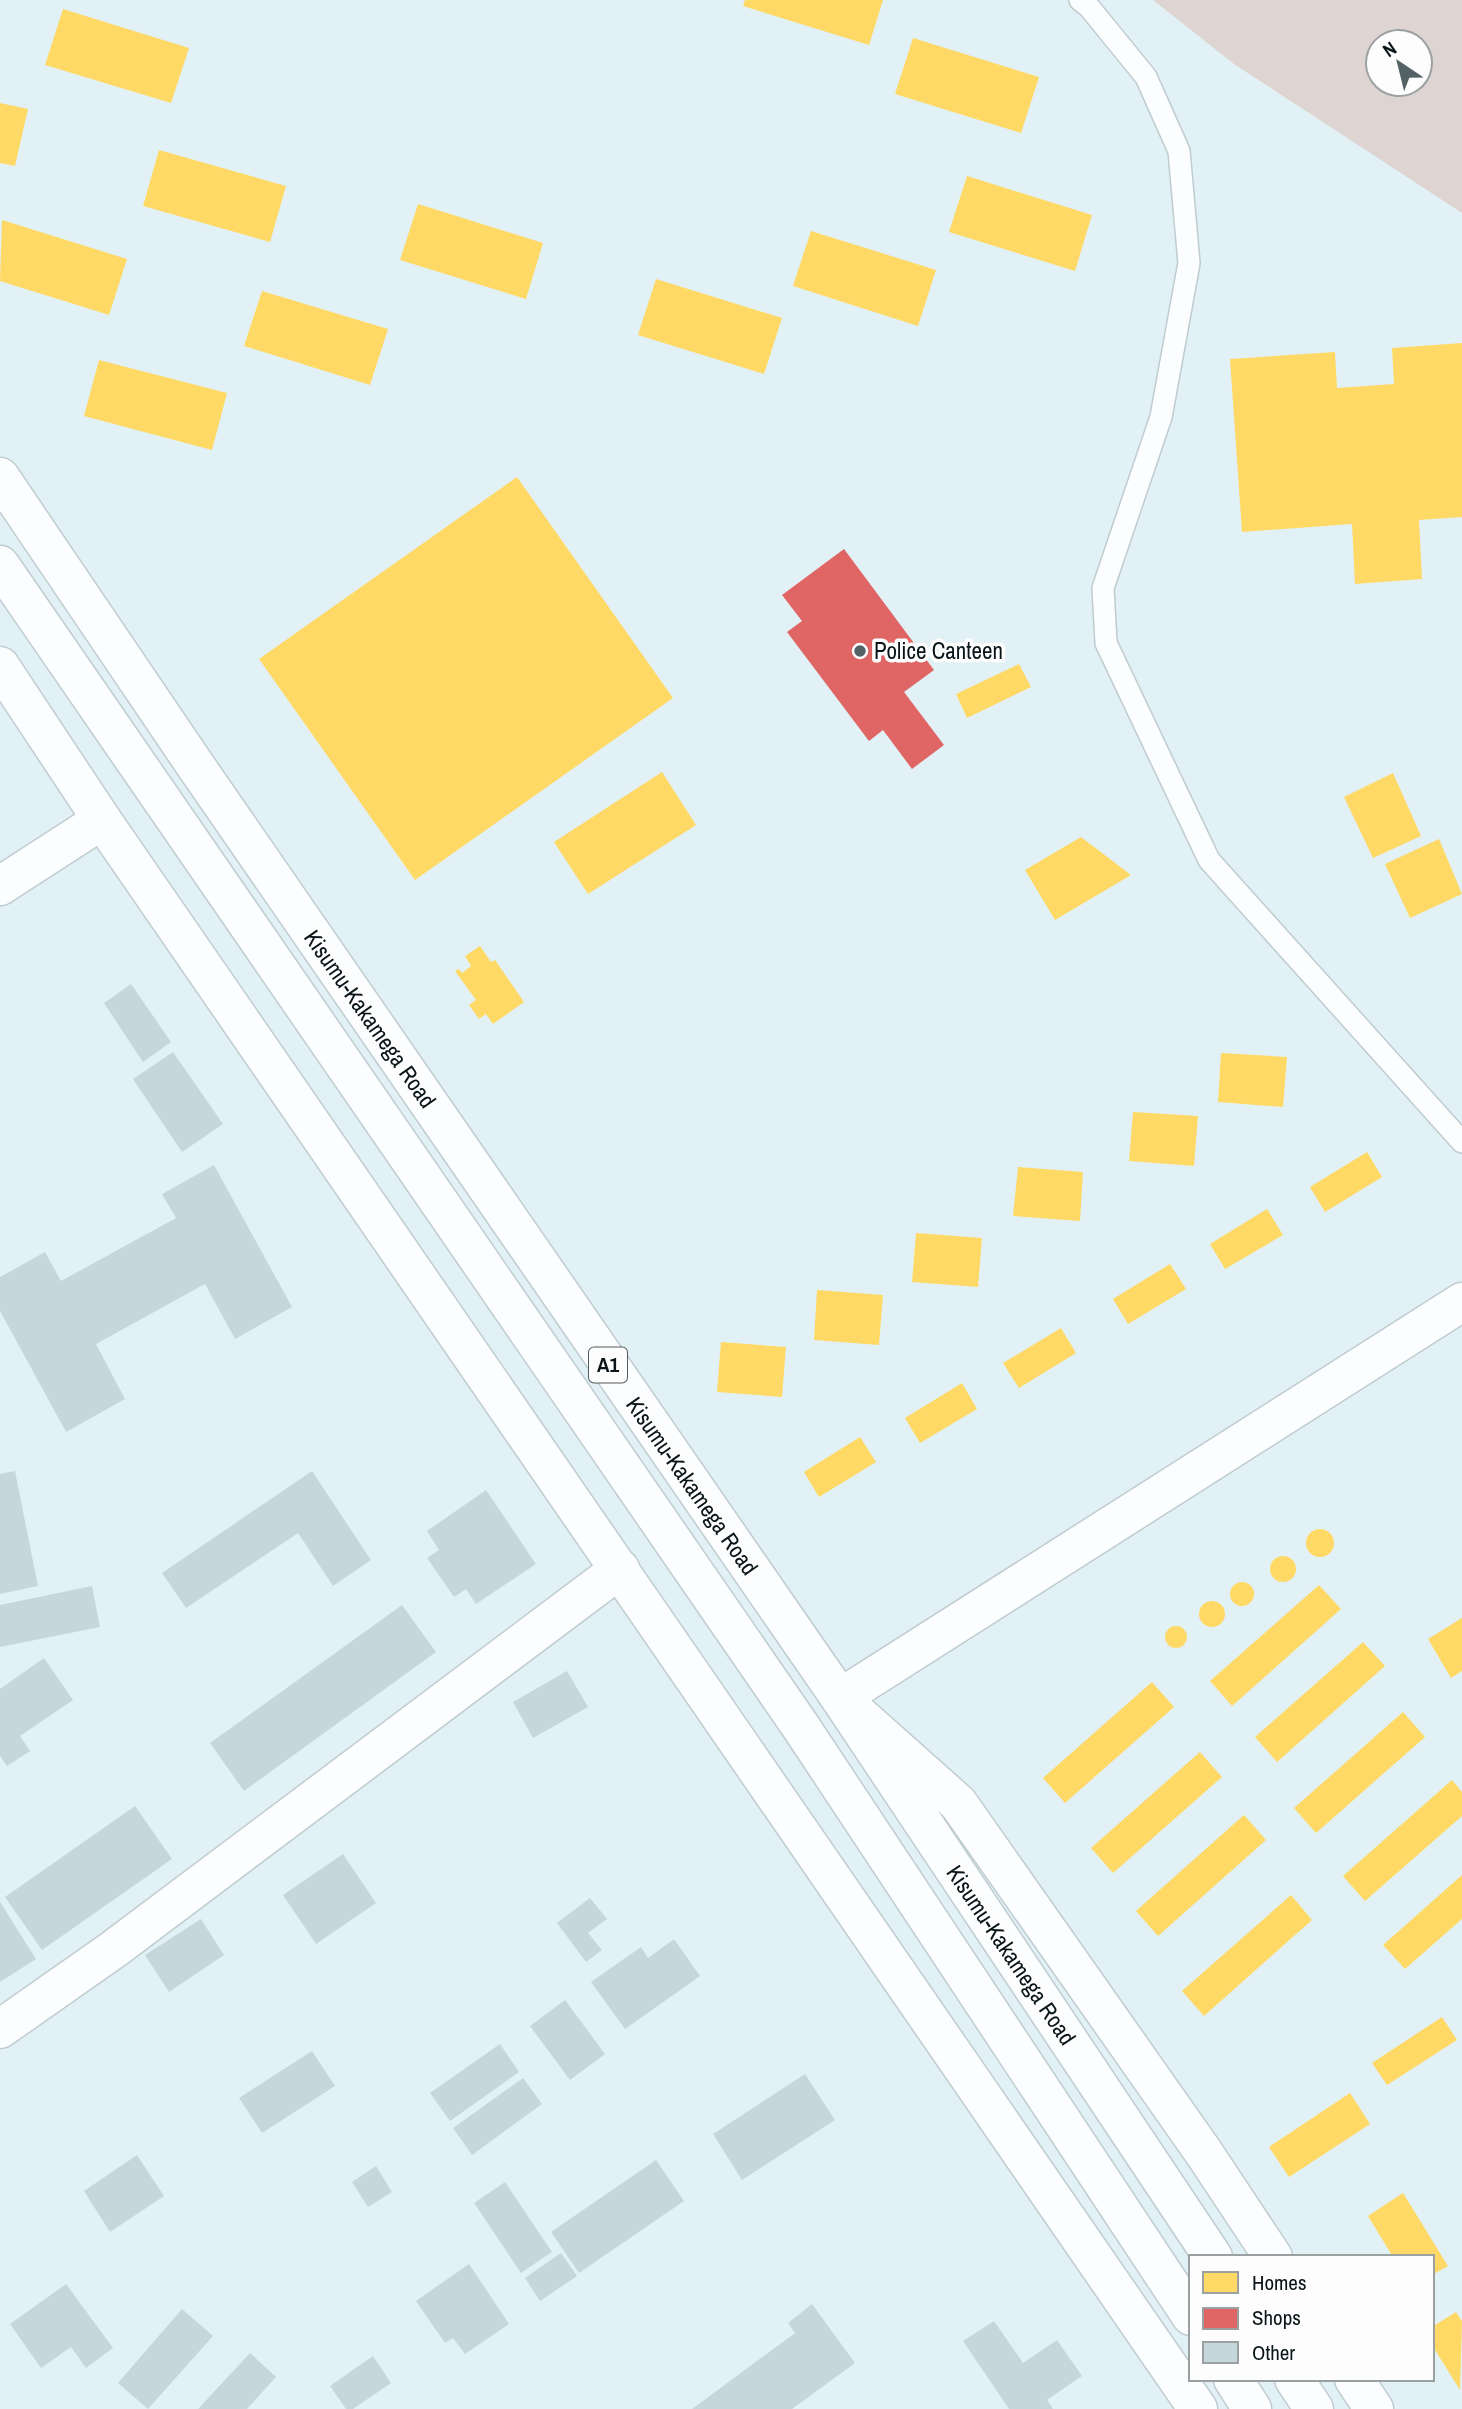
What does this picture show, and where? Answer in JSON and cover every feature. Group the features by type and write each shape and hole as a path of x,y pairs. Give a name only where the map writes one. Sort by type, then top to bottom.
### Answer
{"main road":[{"name":"Kisumu-Kakamega Road","path":"0,477 217,797 840,1698 1212,2255"},
{"name":"Kisumu-Kakamega Road","path":"0,565 801,1727 1189,2313"},
{"path":"0,666 102,820 1198,2409"},
{"path":"0,886 102,820"},
{"path":"1272,2255 1204,2153 958,1803 840,1698 1462,1302"},
{"path":"0,2029 114,1949 620,1569"},
{"path":"1234,2381 1252,2409"},
{"path":"1295,2381 1314,2409"},
{"path":"1355,2381 1374,2409"}],"lane":[{"path":"1080,0 1146,77 1178,151 1189,263 1161,417 1103,588 1106,643 1209,860 1462,1142"}],"shaded area":[{"path":"1153,0 1462,0 1462,213 1234,64"}],"building: Homes":[{"path":"745,0 883,0 869,45 743,6"},
{"path":"63,9 189,48 171,103 45,65"},
{"path":"913,38 1039,77 1021,133 895,94"},
{"path":"0,103 28,109 15,166 0,163"},
{"path":"159,150 286,186 270,242 143,206"},
{"path":"967,176 1092,215 1075,271 949,232"},
{"path":"418,204 543,243 526,299 400,260"},
{"path":"2,220 127,259 109,315 0,281"},
{"path":"811,231 936,270 918,326 793,286"},
{"path":"656,279 782,318 764,374 638,335"},
{"path":"262,291 388,329 370,385 244,346"},
{"path":"1462,343 1462,517 1419,520 1422,579 1355,584 1352,524 1242,532 1230,359 1335,352 1337,388 1394,384 1392,348"},
{"path":"99,360 227,393 212,450 84,416"},
{"path":"517,477 673,698 415,880 259,659"},
{"path":"1019,664 1031,687 967,718 956,694"},
{"path":"662,772 696,825 588,894 554,842"},
{"path":"1393,773 1421,836 1373,858 1344,797"},
{"path":"1081,837 1131,875 1055,920 1025,870"},
{"path":"1439,839 1462,894 1410,918 1385,864"},
{"path":"480,946 491,962 495,960 524,1002 493,1024 486,1014 479,1019 469,1005 476,1000 455,971 459,969 462,973 471,966 465,956"},
{"path":"1221,1053 1287,1057 1283,1107 1218,1102"},
{"path":"1133,1112 1198,1116 1194,1166 1129,1161"},
{"path":"1367,1152 1382,1177 1325,1212 1310,1187"},
{"path":"1018,1167 1083,1172 1080,1221 1013,1216"},
{"path":"1267,1209 1283,1235 1225,1269 1210,1244"},
{"path":"916,1233 982,1238 978,1287 912,1282"},
{"path":"1170,1264 1186,1289 1128,1324 1113,1299"},
{"path":"817,1290 883,1295 879,1345 814,1340"},
{"path":"1061,1328 1076,1353 1019,1388 1003,1363"},
{"path":"721,1342 786,1347 782,1397 717,1392"},
{"path":"962,1383 977,1409 920,1443 905,1418"},
{"path":"860,1437 876,1462 819,1497 804,1472"},
{"path":"1320,1529 1330,1533 1334,1543 1330,1553 1320,1557 1310,1553 1306,1543 1310,1533"},
{"path":"1283,1556 1292,1560 1296,1569 1292,1578 1283,1582 1274,1578 1270,1569 1274,1560"},
{"path":"1237,1582 1247,1582 1254,1589 1254,1599 1247,1606 1237,1606 1230,1599 1230,1589"},
{"path":"1319,1585 1341,1609 1232,1706 1210,1681"},
{"path":"1212,1601 1221,1605 1225,1614 1221,1623 1212,1627 1203,1623 1199,1614 1203,1605"},
{"path":"1462,1618 1462,1671 1451,1678 1428,1639"},
{"path":"1172,1626 1180,1626 1187,1633 1187,1641 1180,1648 1172,1648 1165,1641 1165,1633"},
{"path":"1363,1642 1385,1666 1277,1762 1255,1737"},
{"path":"1152,1682 1174,1707 1065,1803 1043,1778"},
{"path":"1403,1712 1425,1737 1316,1833 1294,1808"},
{"path":"1200,1752 1222,1777 1113,1873 1091,1848"},
{"path":"1452,1780 1462,1792 1462,1816 1365,1901 1343,1876"},
{"path":"1244,1815 1266,1840 1158,1936 1136,1911"},
{"path":"1462,1875 1462,1919 1405,1969 1383,1945"},
{"path":"1291,1895 1312,1920 1204,2016 1182,1991"},
{"path":"1442,2017 1457,2040 1387,2085 1372,2063"},
{"path":"1350,2093 1370,2124 1289,2177 1269,2147"},
{"path":"1403,2193 1448,2266 1434,2274 1434,2255 1392,2255 1368,2216"},
{"path":"1456,2312 1462,2321 1460,2390 1434,2348 1434,2326"}],"building: Shops":[{"name":"Police Canteen","path":"844,549 934,670 904,692 944,745 912,769 883,730 869,741 787,632 802,621 782,595"}],"building: Other":[{"path":"131,984 171,1042 143,1062 104,1003"},
{"path":"173,1052 223,1124 182,1152 133,1079"},
{"path":"214,1165 292,1307 235,1339 205,1284 96,1344 125,1399 66,1432 0,1311 0,1277 45,1252 61,1281 176,1218 162,1194"},
{"path":"15,1471 38,1586 0,1594 0,1474"},
{"path":"312,1471 371,1560 333,1586 298,1533 186,1608 162,1573"},
{"path":"486,1490 536,1564 476,1604 466,1589 454,1597 427,1558 439,1550 427,1531"},
{"path":"92,1586 100,1627 0,1647 0,1605"},
{"path":"402,1605 436,1652 244,1791 210,1743"},
{"path":"44,1658 73,1700 20,1736 30,1751 7,1766 0,1756 0,1689"},
{"path":"567,1671 588,1707 533,1738 513,1702"},
{"path":"135,1806 172,1859 42,1950 5,1897"},
{"path":"343,1854 376,1903 316,1944 283,1895"},
{"path":"590,1898 607,1919 588,1933 602,1950 586,1962 557,1923"},
{"path":"0,1902 36,1959 0,1982"},
{"path":"201,1919 224,1955 169,1992 145,1955"},
{"path":"674,1939 700,1976 625,2029 591,1982 641,1947 648,1958"},
{"path":"565,2000 605,2054 570,2080 530,2026"},
{"path":"500,2044 519,2072 450,2121 430,2093"},
{"path":"312,2051 335,2086 262,2133 239,2098"},
{"path":"805,2074 835,2120 742,2180 713,2134"},
{"path":"523,2078 542,2104 472,2155 453,2128"},
{"path":"137,2155 164,2196 110,2232 84,2191"},
{"path":"656,2160 684,2201 579,2273 551,2232"},
{"path":"376,2166 392,2192 368,2207 352,2182"},
{"path":"505,2182 552,2252 521,2273 474,2203"},
{"path":"561,2253 577,2276 540,2301 525,2278"},
{"path":"469,2264 509,2324 465,2354 453,2338 445,2343 416,2301"},
{"path":"66,2284 113,2348 86,2368 71,2347 41,2368 10,2324"},
{"path":"812,2304 855,2363 792,2409 692,2409 795,2333 788,2323"},
{"path":"182,2309 213,2336 148,2409 118,2383"},
{"path":"994,2321 1023,2363 1057,2340 1082,2376 1047,2400 1053,2409 1009,2409 963,2341"},
{"path":"250,2353 276,2377 247,2409 198,2409"},
{"path":"373,2356 391,2383 353,2409 346,2409 330,2386"}],"place":[{"name":"Police Canteen","path":"860,651"}]}
